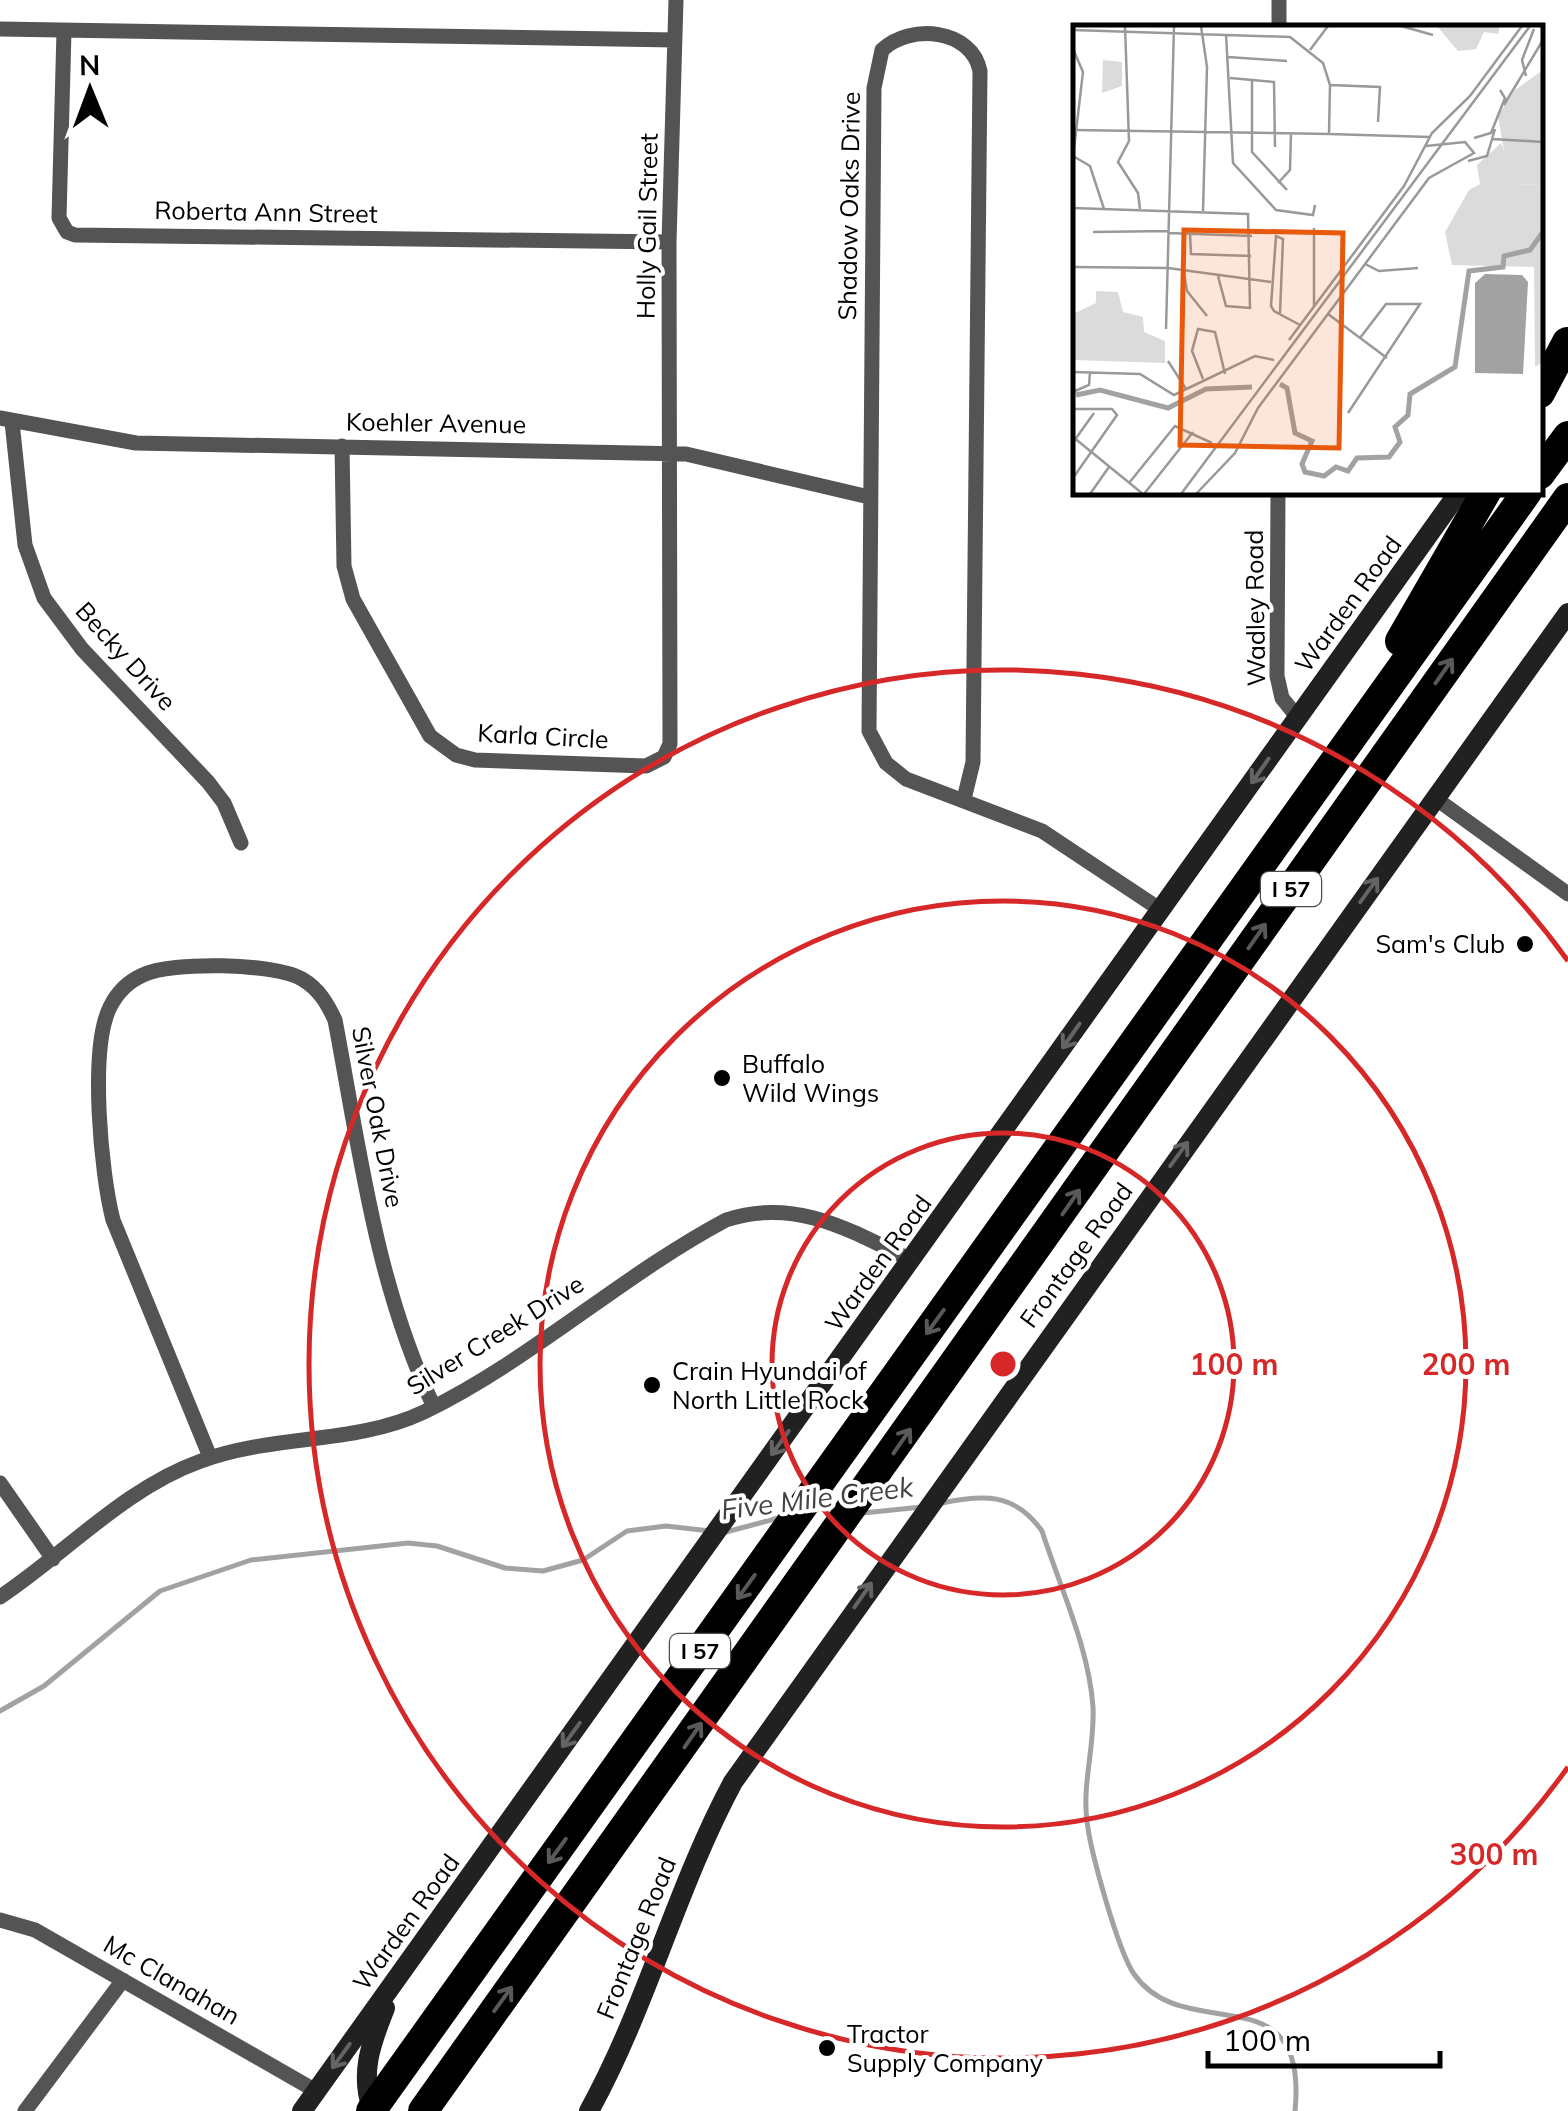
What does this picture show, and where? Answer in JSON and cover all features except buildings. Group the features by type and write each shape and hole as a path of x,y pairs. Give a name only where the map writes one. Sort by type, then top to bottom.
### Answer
{"highway":[{"path":"1543,387 1567,341"},
{"path":"1543,470 1568,436"},
{"path":"1310,794 1484,495"},
{"name":"I 57","path":"372,2111 1526,495"},
{"name":"I 57","path":"424,2111 1568,498"}],"main road":[{"path":"1543,374 1567,341"},
{"name":"Warden Road","path":"302,2111 1457,495"},
{"name":"Frontage Road","path":"589,2108 692,1863 726,1797 907,1533 1568,613"},
{"path":"372,2111 366,2091 367,2063 400,1974"}],"street":[{"name":"Holly Gail Street","path":"672,453 669,242 676,0"},
{"path":"0,28 675,40"},
{"name":"Roberta Ann Street","path":"64,31 59,218 74,235 669,242"},
{"name":"Shadow Oaks Drive","path":"964,799 972,762 980,66 975,54 956,37 901,36 890,42 877,61 868,731 875,748 895,772 1042,831 1161,910"},
{"name":"Koehler Avenue","path":"6,420 136,443 672,453 869,498"},
{"name":"Becky Drive","path":"6,420 25,546 44,598 82,649 208,782 224,803 241,843"},
{"name":"Karla Circle","path":"342,446 348,586 386,664 430,736 456,755 474,760 646,766 664,757 670,744 672,453"},
{"name":"Wadley Road","path":"1278,495 1278,676 1282,698 1298,718"},
{"path":"1435,798 1568,894"},
{"name":"Silver Oak Drive","path":"210,1458 114,1220 104,1184 104,1024 125,986 156,970 269,969 306,981 325,999 335,1020 384,1280 398,1324 434,1406"},
{"name":"Silver Creek Drive","path":"0,1597 153,1484 210,1458 249,1446 370,1430 434,1406 708,1229 743,1214 774,1210 808,1214 911,1260"},
{"path":"0,1483 53,1559"},
{"name":"Mc Clanahan","path":"0,1920 34,1930 316,2091"},
{"path":"25,2111 123,1980"}],"waterway":[{"name":"Five Mile Creek","path":"942,1503 998,1499 1021,1509 1042,1531 1080,1640 1090,1685 1093,1721 1087,1821 1120,1944 1134,1974 1156,1995 1183,2007 1264,2025 1283,2040 1294,2067 1295,2111"},
{"name":"Five Mile Creek","path":"863,1513 922,1507"},
{"name":"Five Mile Creek","path":"726,1532 782,1517"},
{"name":"Five Mile Creek","path":"0,1711 44,1686 160,1591 251,1560 408,1543 437,1546 505,1568 543,1571 583,1560 627,1531 666,1526 710,1531"}],"place":[{"name":"Sam's Club","path":"1525,944"},
{"name":"Buffalo Wild Wings","path":"722,1078"},
{"name":"Crain Hyundai of North Little Rock","path":"652,1385"},
{"name":"Tractor Supply Company","path":"827,2048"}]}
